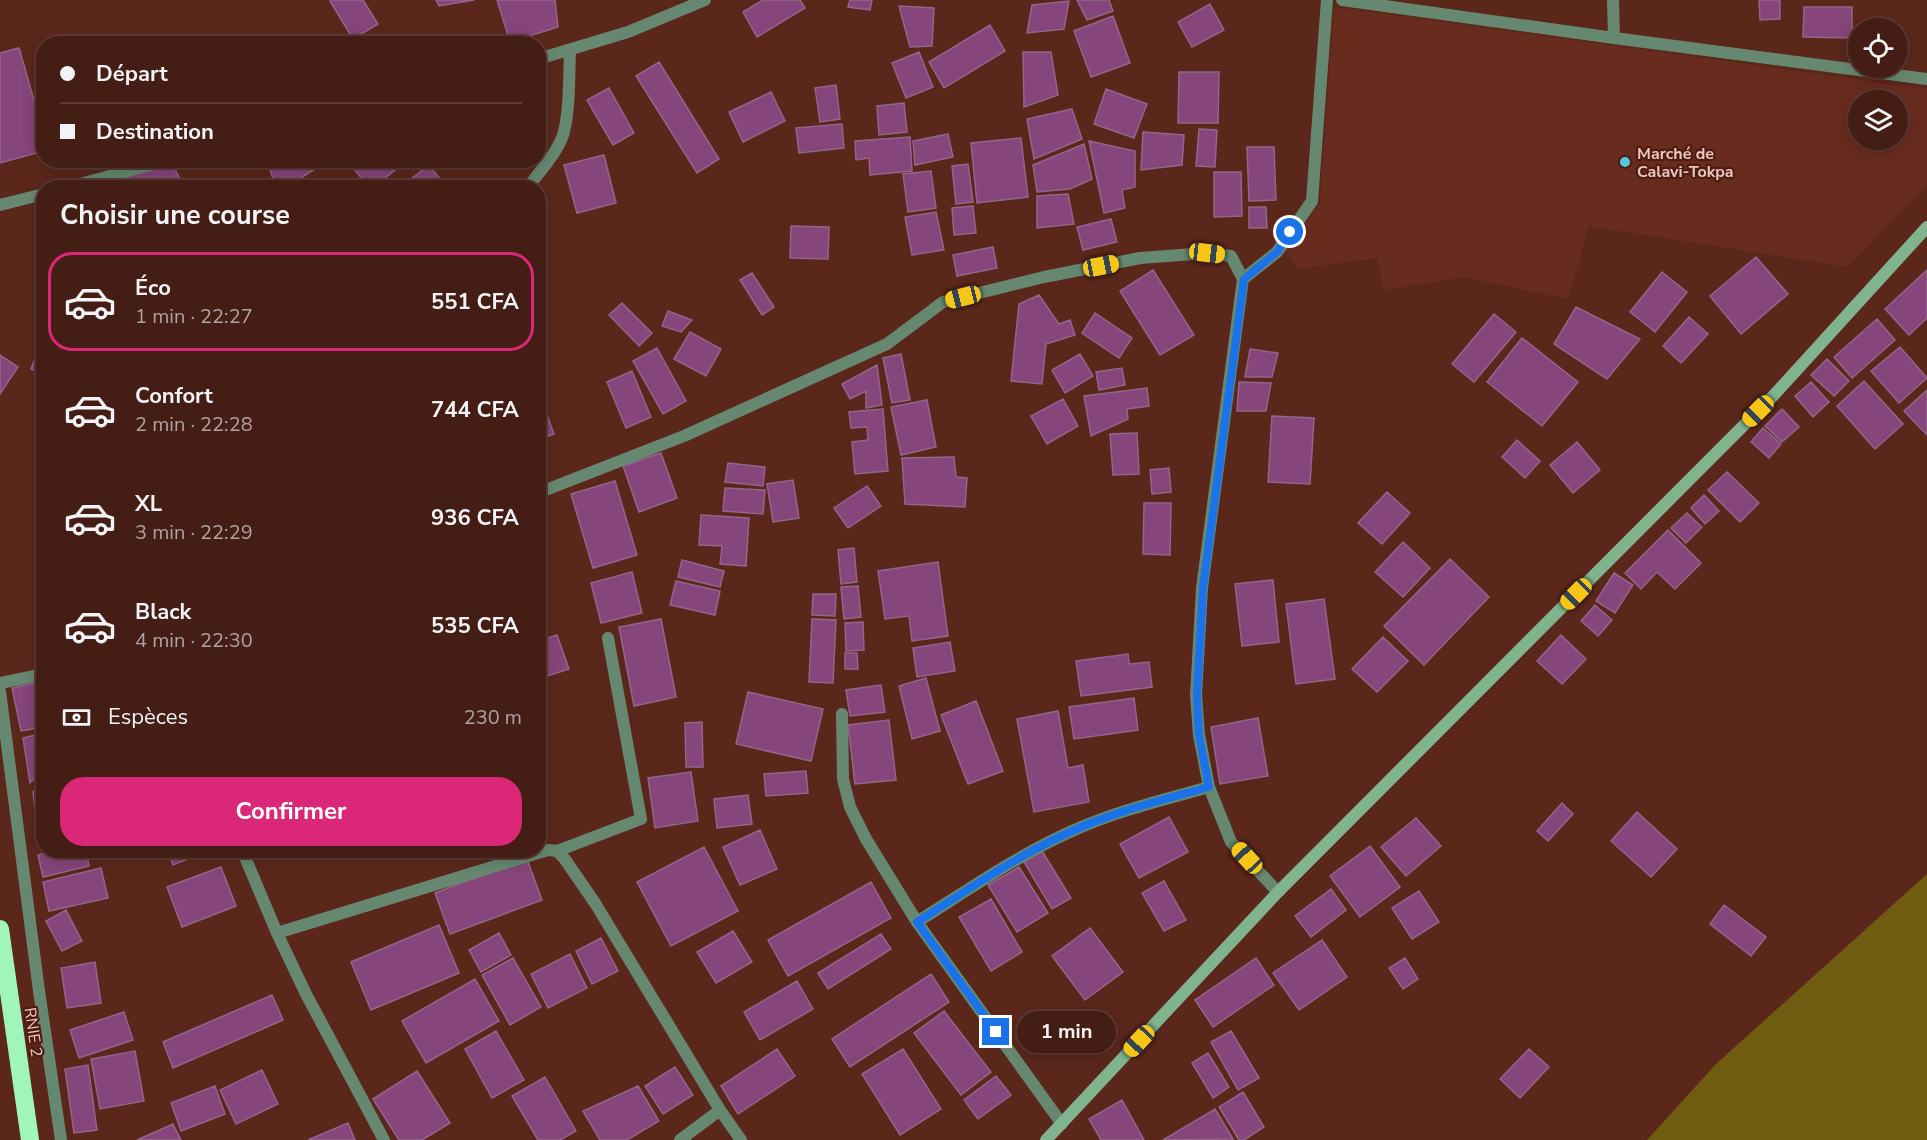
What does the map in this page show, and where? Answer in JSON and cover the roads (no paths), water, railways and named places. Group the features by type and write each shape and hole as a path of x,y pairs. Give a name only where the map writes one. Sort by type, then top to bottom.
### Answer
{"highway":[{"name":"RNIE 2","path":"0,929 30,1140"}],"street":[{"path":"546,57 628,32 705,0"},
{"path":"1244,279 1277,252 1311,201 1327,0"},
{"path":"1342,0 1927,79"},
{"path":"1613,0 1614,38"},
{"path":"546,164 562,137 566,116 570,50"},
{"path":"95,180 139,168"},
{"path":"533,180 543,168"},
{"path":"0,205 36,196"},
{"path":"1046,1140 1278,892 1774,395 1927,227"},
{"path":"546,490 684,436 887,344 944,302 1044,277 1140,258 1207,253 1231,256 1244,279 1203,588 1197,695 1199,735 1209,787 1231,842 1278,892"},
{"path":"546,851 556,851 641,819 608,638"},
{"path":"0,683 36,676"},
{"path":"0,691 61,1140"},
{"path":"842,714 843,779 850,807 866,839 917,922 1062,1124"},
{"path":"917,922 1019,858 1070,831 1133,808 1209,787"},
{"path":"556,851 564,858 595,903 720,1110 741,1140"},
{"path":"245,858 277,933 306,993 384,1140"},
{"path":"277,933 522,858"},
{"path":"680,1140 720,1110"}],"place":[{"name":"Marché de Calavi-Tokpa","path":"1625,162"}]}
